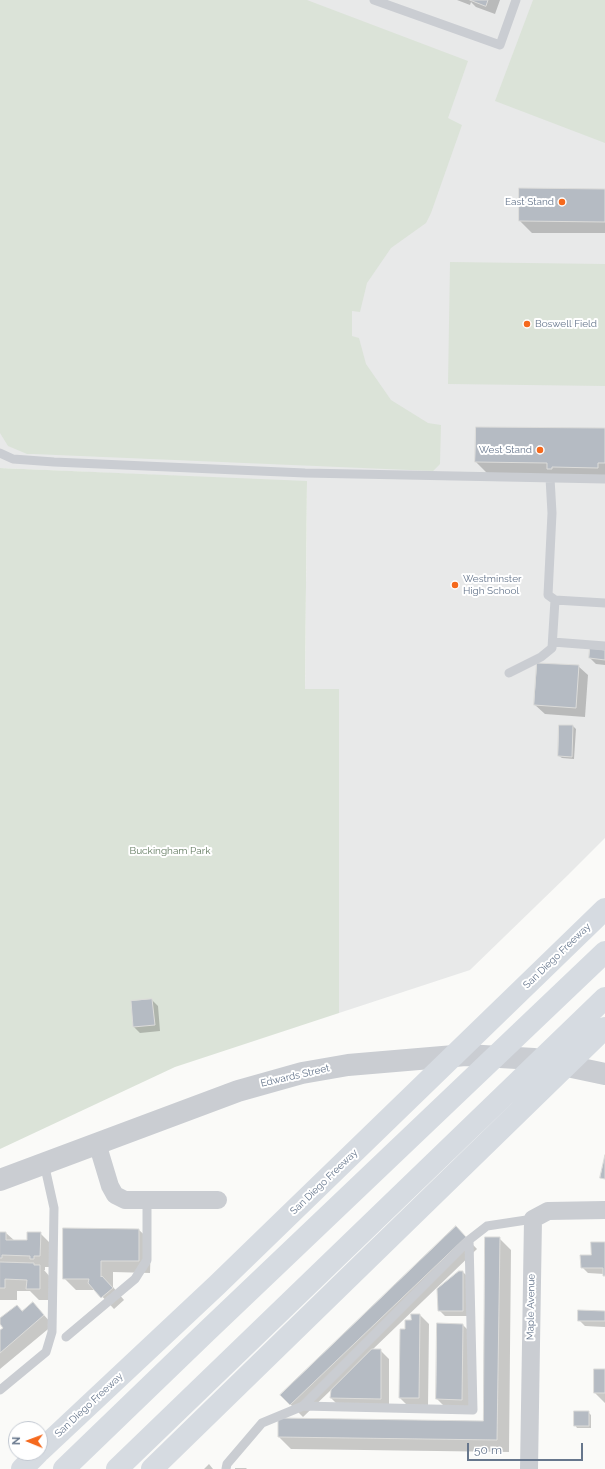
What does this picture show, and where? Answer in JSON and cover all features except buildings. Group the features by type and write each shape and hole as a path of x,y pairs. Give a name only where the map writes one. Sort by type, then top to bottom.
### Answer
{"highway":[{"name":"San Diego Freeway","path":"48,1444 217,1285 605,910"},
{"path":"64,1469 605,952"},
{"path":"117,1469 605,998"},
{"path":"152,1469 605,1028"},
{"name":"San Diego Freeway","path":"22,1469 30,1461"}],"street":[{"name":"Edwards Street","path":"0,1180 44,1162 238,1091 302,1073 348,1065 466,1055 534,1059 605,1074"},
{"path":"97,1143 110,1186 115,1195 125,1200 218,1200"},
{"path":"533,1219 548,1210 605,1210"},
{"name":"Maple Avenue","path":"529,1469 533,1219"}],"lane":[{"path":"374,0 500,45 516,0"},
{"path":"0,454 13,459 109,465 304,473 605,479"},
{"path":"550,478 552,513 548,595 555,600 605,603"},
{"path":"509,674 541,657 552,648 555,600"},
{"path":"553,642 605,646"},
{"path":"0,1390 46,1352 52,1332 54,1208 44,1162"},
{"path":"66,1337 135,1280 142,1269 146,1260 147,1200"},
{"path":"226,1469 227,1464 262,1423 304,1406 469,1240 487,1226 533,1219"},
{"path":"304,1406 473,1410 469,1240"}],"shaded area":[{"name":"Westminster High School","path":"0,0 605,0 605,838 470,970 339,1013 339,689 305,690 307,482 0,468"}],"green space":[{"path":"0,0 307,0 468,61 448,118 462,125 431,213 426,223 391,248 367,283 360,312 352,311 352,336 359,338 366,364 391,400 428,423 441,425 440,464 433,471 27,454 8,446 0,433"},
{"path":"533,0 605,0 605,143 495,101"},
{"name":"Boswell Field","path":"450,262 605,264 605,386 448,384"},
{"name":"Buckingham Park","path":"0,468 307,481 305,689 339,689 339,1013 175,1067 0,1149"}],"place":[{"name":"East Stand","path":"562,202"},
{"name":"Boswell Field","path":"527,324"},
{"name":"West Stand","path":"540,450"},
{"name":"Westminster High School","path":"455,585"}]}
